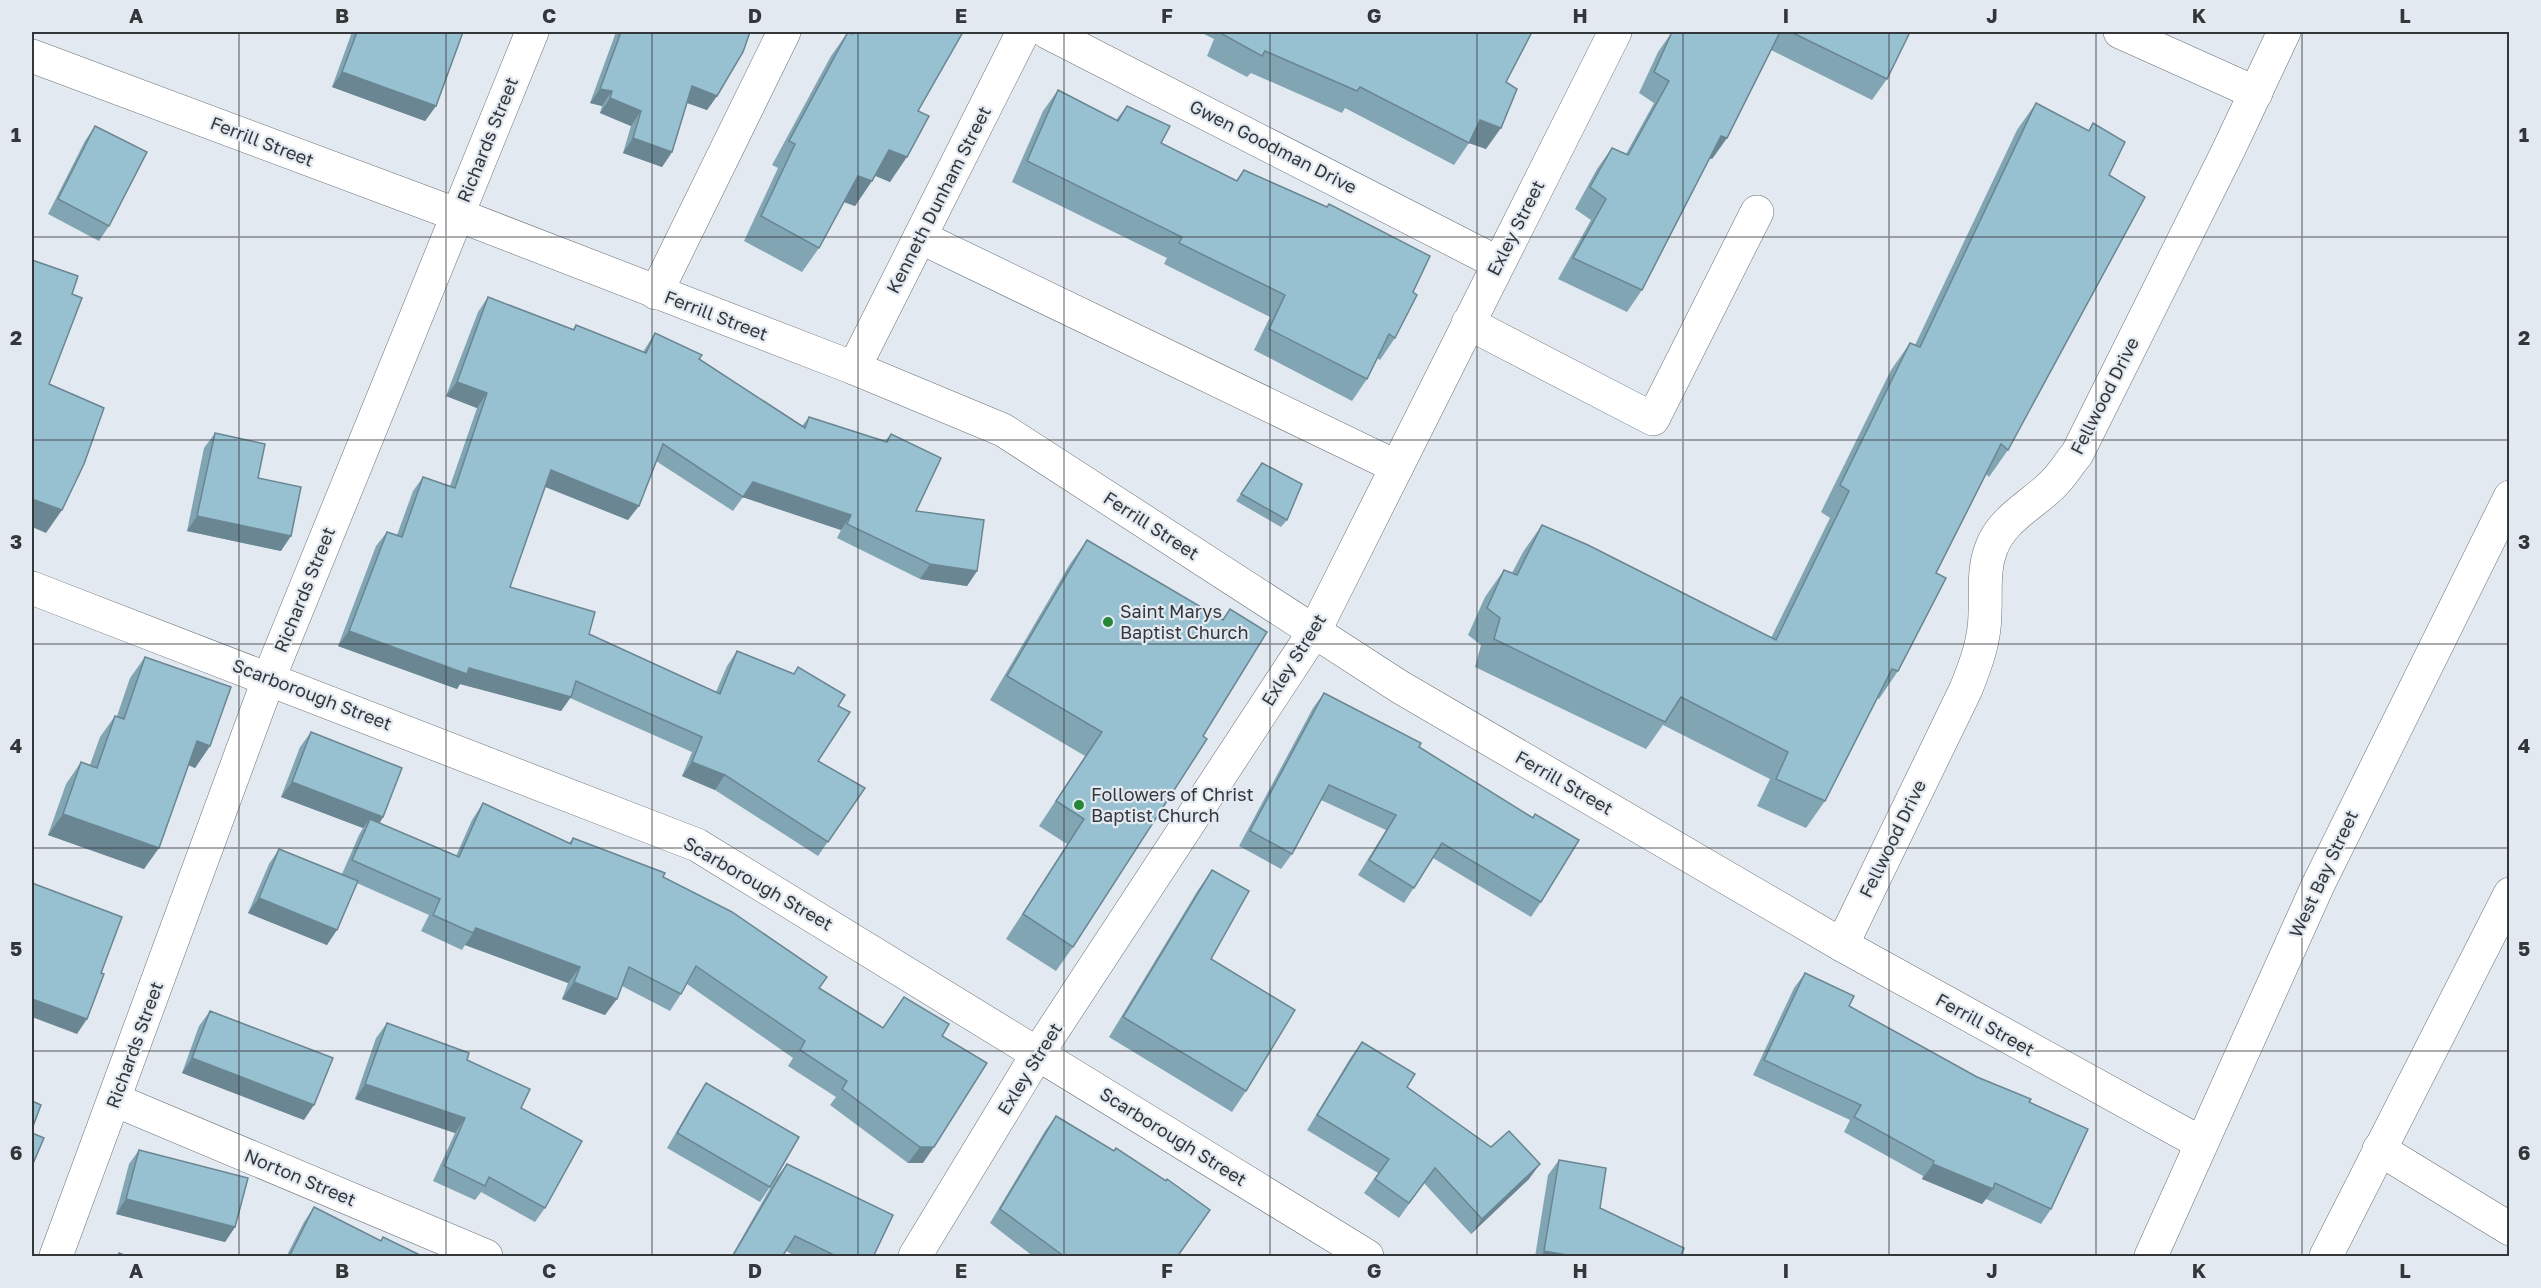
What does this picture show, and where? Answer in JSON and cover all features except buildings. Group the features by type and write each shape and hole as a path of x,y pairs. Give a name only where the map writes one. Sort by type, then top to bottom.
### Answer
{"street":[{"path":"32,46 37,32"},
{"name":"Richards Street","path":"56,1257 269,678 532,32"},
{"path":"656,293 784,32"},
{"name":"Kenneth Dunham Street","path":"854,368 1023,32"},
{"name":"Gwen Goodman Drive","path":"1047,32 1498,263"},
{"name":"Exley Street","path":"915,1257 1038,1053 1314,632 1614,32"},
{"path":"2120,32 2256,93"},
{"name":"Fellwood Drive","path":"1842,945 1977,661 1984,633 1984,589 1991,548 2010,519 2034,502 2055,482 2077,454 2284,32"},
{"name":"Ferrill Street","path":"32,56 458,215 854,368 1003,430 1400,687 1842,945 2201,1143"},
{"path":"1468,323 1653,419 1758,212"},
{"path":"920,237 1397,467"},
{"name":"West Bay Street","path":"2151,1257 2324,874 2510,497"},
{"name":"Scarborough Street","path":"32,588 697,845 1367,1257"},
{"path":"2326,1257 2510,894"},
{"name":"Norton Street","path":"115,1100 486,1257"},
{"path":"2379,1149 2510,1229"}],"place":[{"name":"Saint Marys Baptist Church","path":"1108,622"},
{"name":"Followers of Christ Baptist Church","path":"1079,805"}]}
